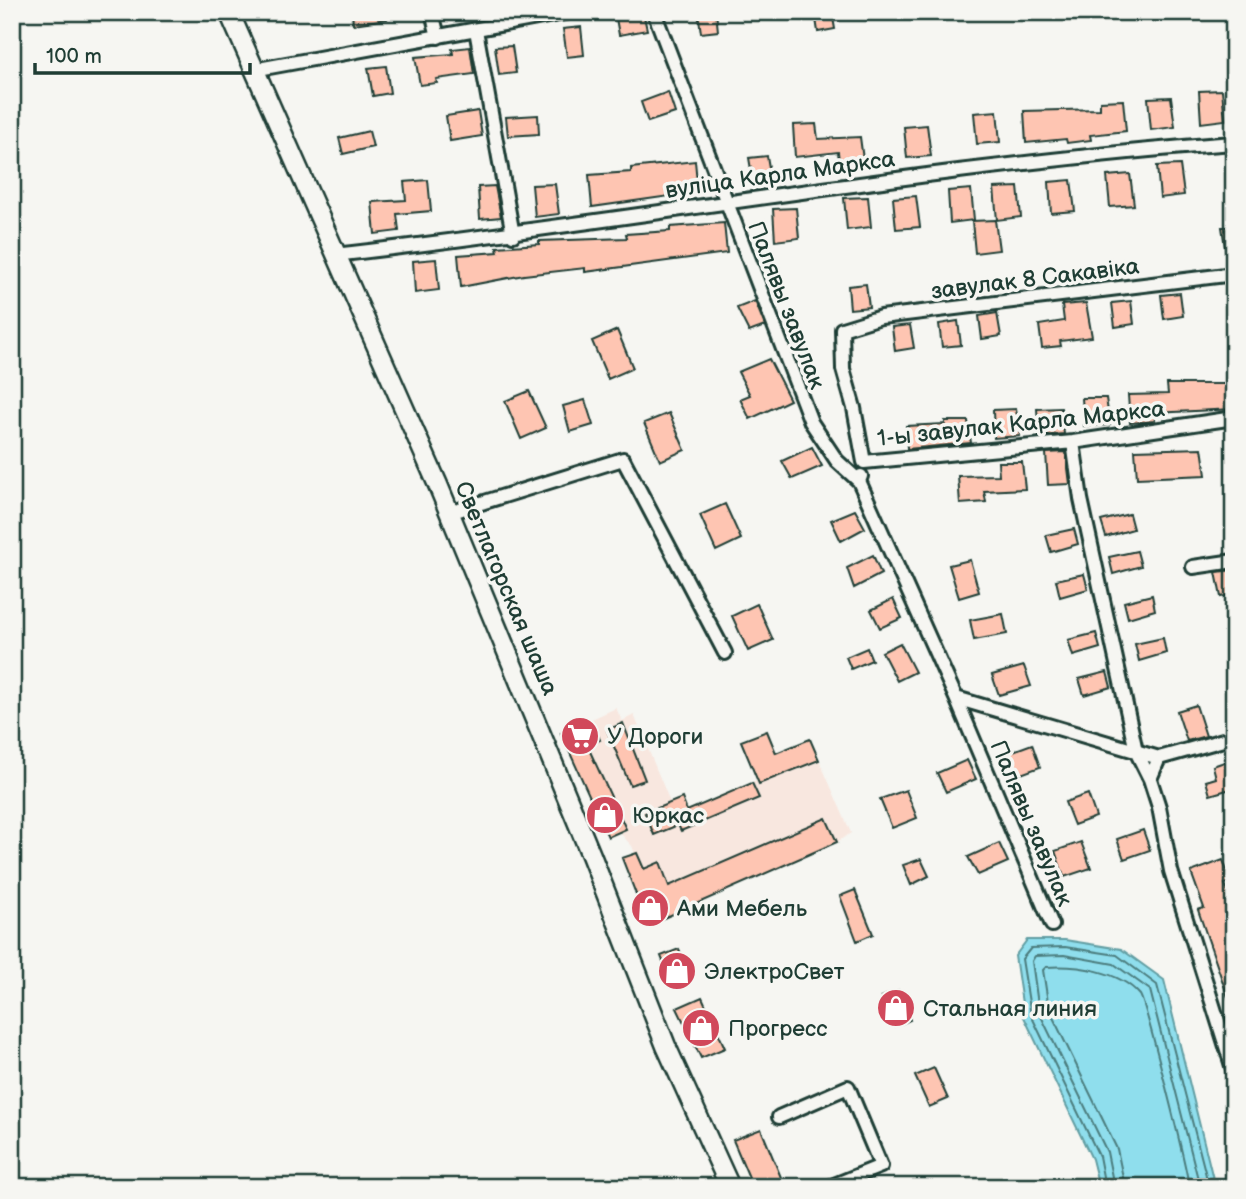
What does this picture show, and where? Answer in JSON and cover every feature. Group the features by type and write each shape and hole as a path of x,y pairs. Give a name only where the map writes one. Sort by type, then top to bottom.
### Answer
{"main road":[{"name":"Светлагорская шаша","path":"229,12 449,513 591,855 666,1046 730,1187"}],"street":[{"path":"432,12 438,37"},
{"path":"253,70 570,12"},
{"name":"Палявы завулак","path":"654,12 724,204 810,422 837,461 859,481 956,698 1052,925"},
{"path":"476,30 513,234"},
{"name":"вуліца Карла Маркса","path":"334,255 513,234 1007,164 1234,143"},
{"name":"завулак 8 Сакавіка","path":"842,329 881,317 1234,274"},
{"name":"1-ы завулак Карла Маркса","path":"842,329 843,369 854,408 864,462 1073,442 1234,418"},
{"path":"1073,442 1082,499 1136,751 1150,779 1159,807 1171,871 1234,1072"},
{"path":"449,513 623,459 725,653"},
{"path":"859,481 864,462"},
{"path":"1194,567 1234,561"},
{"name":"Палявы завулак","path":"956,698 1159,758"},
{"path":"1150,779 1159,758 1234,737"},
{"path":"779,1117 848,1087 881,1166 829,1187"}],"shaded area":[{"path":"616,708 622,721 634,715 670,802 681,798 687,811 757,780 741,741 767,731 776,753 810,739 851,833 837,842 648,925 622,858 635,854 632,846 619,832 608,837 561,733"}],"water":[{"path":"1027,940 1065,940 1121,949 1164,980 1215,1187 1099,1187 1092,1159 1024,1017 1015,956"}],"building":[{"path":"352,12 386,12 387,19 353,24"},
{"path":"643,12 647,30 619,35 616,18"},
{"path":"698,12 716,12 718,31 701,33"},
{"path":"815,12 832,12 835,29 818,32"},
{"path":"581,27 584,55 567,57 563,29"},
{"path":"512,46 516,73 499,75 495,47"},
{"path":"470,47 474,74 436,79 437,83 420,85 415,57 453,54 452,49"},
{"path":"386,66 390,93 373,96 368,68"},
{"path":"1222,90 1225,120 1201,123 1199,91"},
{"path":"668,92 675,113 648,122 641,102"},
{"path":"1171,97 1175,127 1151,130 1148,98"},
{"path":"1123,100 1126,131 1090,135 1091,140 1067,143 1066,139 1026,143 1024,111 1100,109 1100,101"},
{"path":"478,111 482,136 450,141 446,116"},
{"path":"997,111 1000,142 977,144 974,113"},
{"path":"538,115 539,134 508,136 506,117"},
{"path":"816,124 818,139 860,137 864,167 840,170 838,152 795,157 793,125"},
{"path":"927,125 931,156 907,158 904,127"},
{"path":"369,131 373,147 343,154 339,138"},
{"path":"767,156 771,179 753,181 749,158"},
{"path":"695,161 698,192 592,207 589,175 631,172 631,168"},
{"path":"1180,165 1184,195 1160,198 1157,166"},
{"path":"1130,174 1134,205 1110,207 1107,176"},
{"path":"428,180 431,211 397,214 399,231 375,234 372,202 406,200 404,182"},
{"path":"1071,180 1075,211 1051,213 1049,182"},
{"path":"555,184 559,214 535,217 532,185"},
{"path":"495,186 501,217 480,219 478,187"},
{"path":"1018,187 1021,217 997,220 994,188"},
{"path":"971,189 974,220 950,223 948,191"},
{"path":"916,196 920,227 896,229 893,198"},
{"path":"868,197 871,227 847,230 844,198"},
{"path":"796,208 799,238 775,241 773,209"},
{"path":"995,220 999,250 975,253 972,221"},
{"path":"724,223 727,253 585,272 585,268 524,275 461,287 458,255 498,252 497,247 539,244 539,241 627,238 626,234 670,231 670,227"},
{"path":"1222,227 1234,227 1234,260 1227,260"},
{"path":"436,259 439,290 415,293 413,261"},
{"path":"866,284 869,307 850,309 848,286"},
{"path":"1180,293 1183,316 1164,319 1161,295"},
{"path":"755,301 765,326 749,332 737,308"},
{"path":"1131,301 1134,324 1115,327 1112,303"},
{"path":"1086,303 1092,337 1060,341 1061,346 1042,348 1039,325 1064,321 1062,305"},
{"path":"997,313 1001,336 982,339 979,316"},
{"path":"958,321 961,345 942,347 939,324"},
{"path":"910,325 914,348 895,351 892,327"},
{"path":"617,330 633,368 608,379 592,341"},
{"path":"769,359 790,400 750,419 740,399 750,395 738,372"},
{"path":"1167,384 1232,384 1234,409 1154,413 1155,421 1130,423 1128,395 1168,394"},
{"path":"529,391 546,428 521,439 505,401"},
{"path":"1082,398 1106,398 1110,425 1084,426"},
{"path":"585,400 593,425 570,432 563,406"},
{"path":"1061,408 1064,434 1039,436 1037,409"},
{"path":"1016,409 1020,436 994,438 993,410"},
{"path":"669,413 685,450 660,461 644,423"},
{"path":"945,421 968,421 971,443 907,449 906,426 945,424"},
{"path":"812,447 822,466 792,479 782,461"},
{"path":"1202,448 1206,475 1137,478 1135,450"},
{"path":"1066,452 1070,484 1048,485 1046,453"},
{"path":"998,462 1022,462 1025,489 984,491 986,502 960,504 958,476 999,475"},
{"path":"725,504 741,539 716,551 700,515"},
{"path":"855,510 865,528 841,541 831,520"},
{"path":"1129,514 1133,529 1106,537 1101,521"},
{"path":"1074,529 1078,544 1051,552 1046,535"},
{"path":"1137,551 1141,566 1113,574 1109,557"},
{"path":"873,555 881,574 854,588 847,568"},
{"path":"970,560 979,592 959,598 949,565"},
{"path":"1234,570 1234,594 1221,597 1216,572"},
{"path":"1084,574 1088,589 1060,597 1056,580"},
{"path":"1152,595 1155,610 1128,618 1124,602"},
{"path":"893,599 902,618 880,628 871,610"},
{"path":"757,604 773,640 748,651 732,616"},
{"path":"1003,614 1007,634 974,640 970,620"},
{"path":"1096,633 1100,648 1073,656 1068,640"},
{"path":"1163,638 1166,653 1139,661 1135,644"},
{"path":"900,643 915,672 897,681 882,652"},
{"path":"867,648 872,660 851,669 846,657"},
{"path":"1024,666 1031,686 999,695 992,675"},
{"path":"1107,672 1111,687 1084,695 1079,679"},
{"path":"1196,705 1206,736 1187,741 1177,711"},
{"path":"584,723 587,731 595,728 600,740 587,745 626,829 608,837 561,733"},
{"path":"623,723 645,780 630,785 607,730"},
{"path":"767,731 776,753 810,739 819,760 759,784 741,741"},
{"path":"1032,744 1040,767 1013,777 1005,754"},
{"path":"967,760 976,779 946,792 937,773"},
{"path":"1227,761 1234,788 1210,795 1206,781 1216,778 1213,766"},
{"path":"752,783 759,798 681,831 678,825 654,835 645,813 682,798 687,811"},
{"path":"906,790 917,818 892,828 880,799"},
{"path":"1088,794 1096,817 1074,825 1065,802"},
{"path":"826,818 837,842 648,925 622,858 637,853 644,869 660,862 669,886"},
{"path":"1143,830 1150,850 1124,859 1117,839"},
{"path":"1081,842 1091,868 1064,877 1055,851"},
{"path":"999,843 1008,862 978,875 968,857"},
{"path":"921,859 929,876 911,885 903,865"},
{"path":"1223,860 1231,882 1225,884 1234,907 1232,1009 1198,910 1204,908 1191,872"},
{"path":"855,890 873,934 857,941 840,896"},
{"name":"ЭлектроСвет","path":"679,949 690,976 672,984 661,956"},
{"path":"898,990 910,1020 895,1026 882,997"},
{"name":"Прогресс","path":"702,997 725,1048 701,1058 677,1008"},
{"path":"934,1068 948,1099 929,1107 915,1076"},
{"path":"761,1129 785,1187 753,1187 733,1140"}],"place":[{"name":"У Дороги","path":"580,736"},
{"name":"Юркас","path":"605,815"},
{"name":"Ами Мебель","path":"650,908"},
{"name":"ЭлектроСвет","path":"677,971"},
{"name":"Стальная линия","path":"896,1008"},
{"name":"Прогресс","path":"701,1028"}]}
